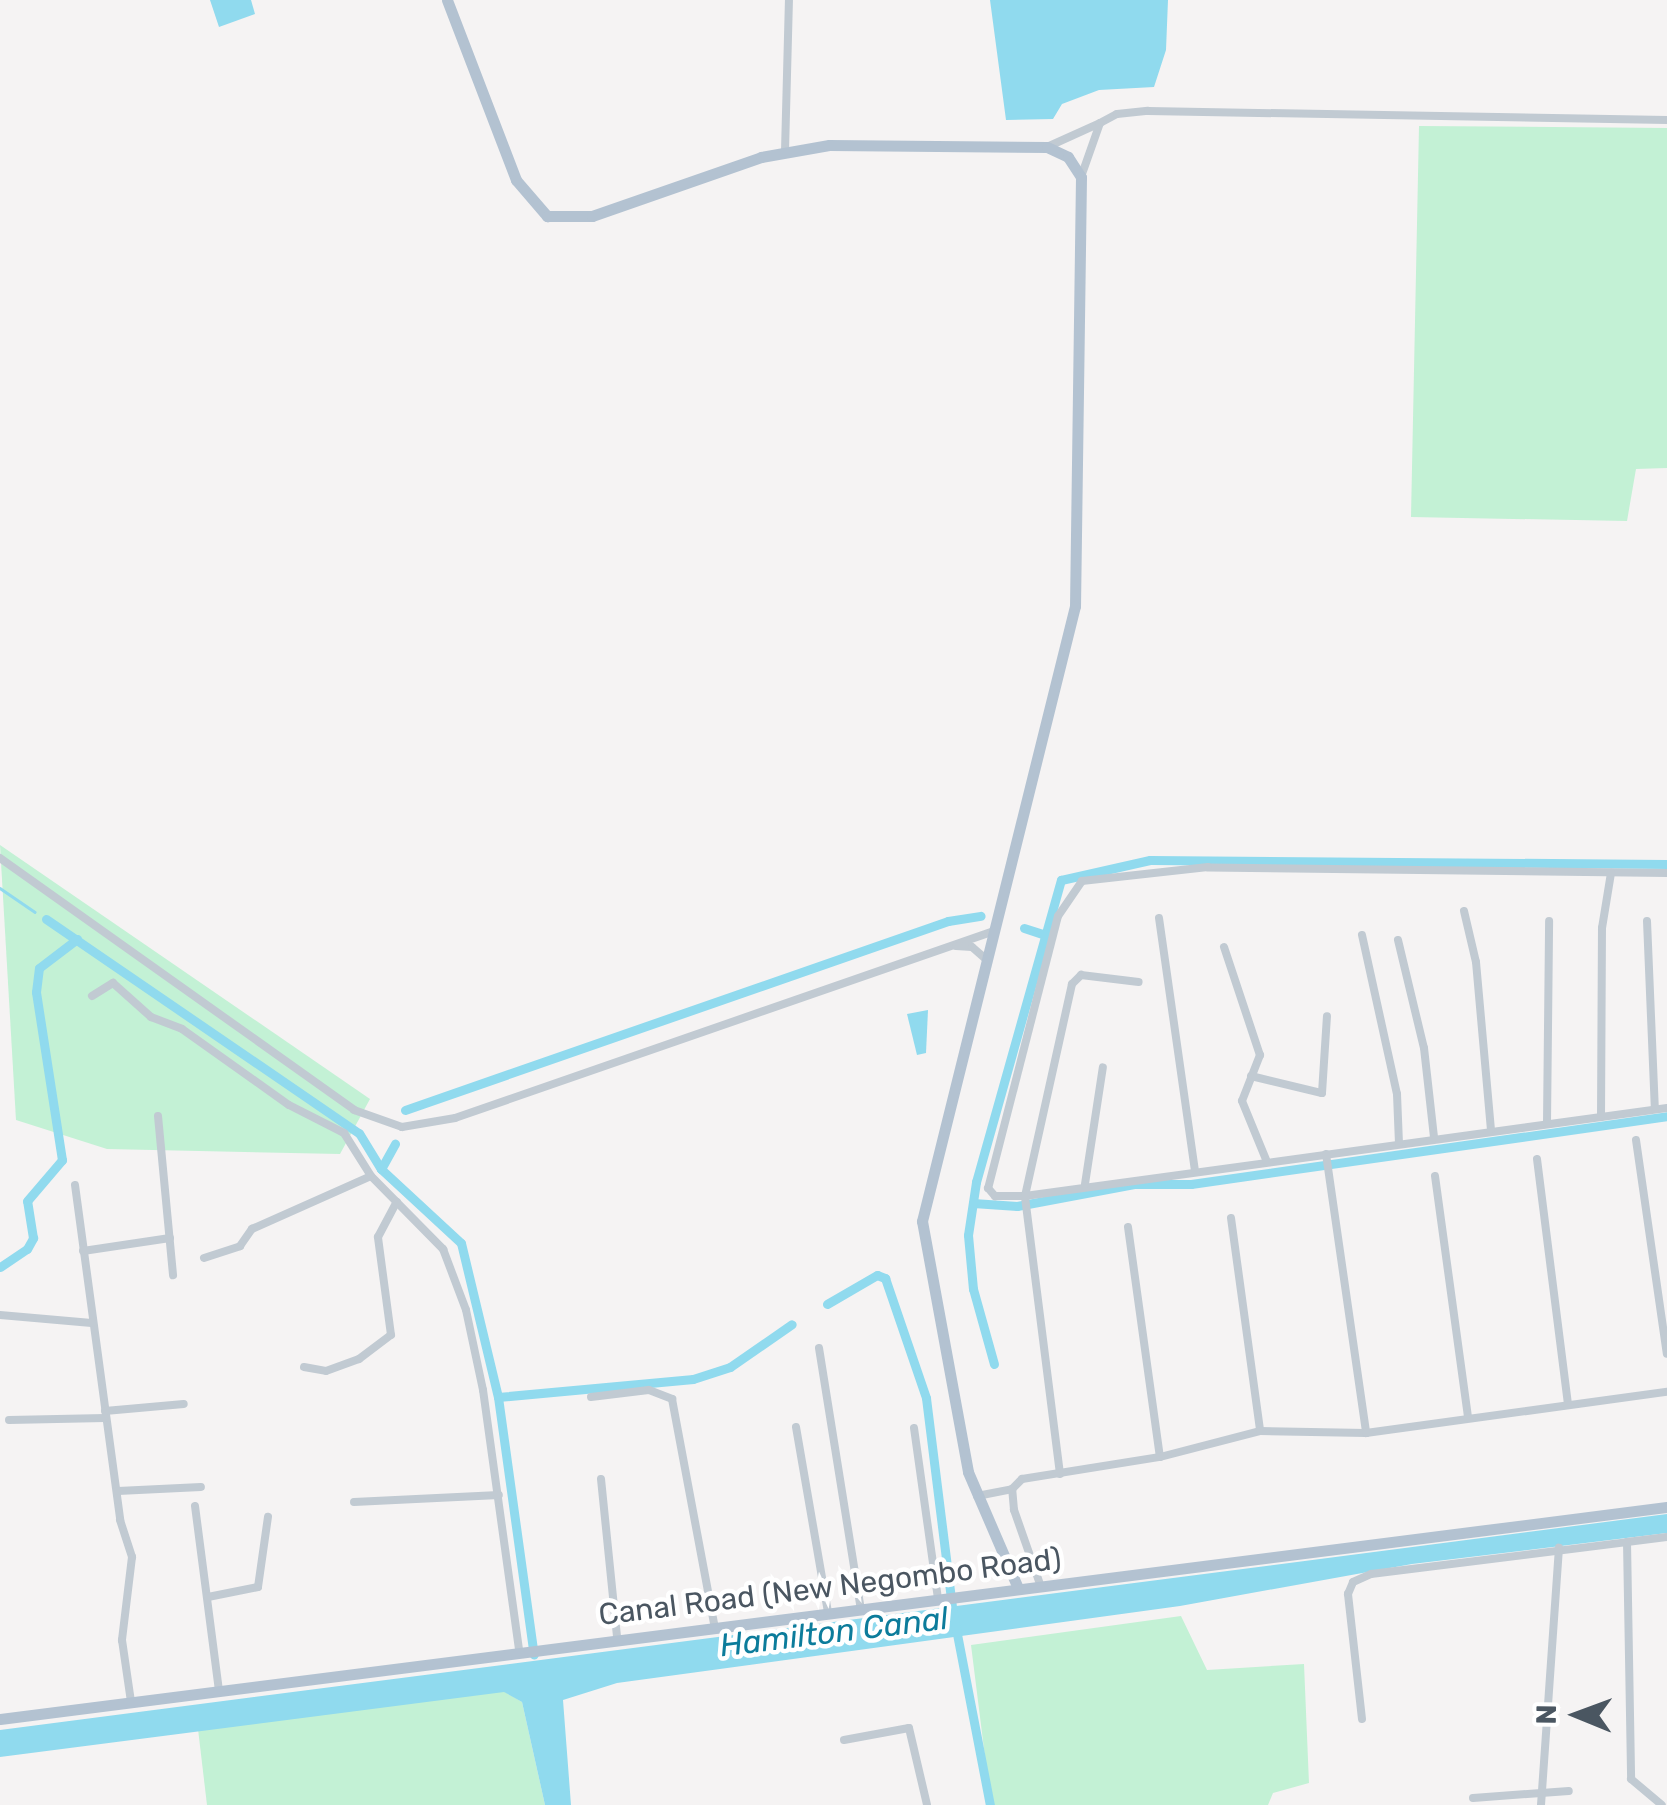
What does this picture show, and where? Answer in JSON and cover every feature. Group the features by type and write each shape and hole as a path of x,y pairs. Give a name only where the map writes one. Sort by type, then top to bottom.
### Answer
{"main road":[{"path":"447,0 516,180 547,216 592,216 785,152 865,144 1047,148 1068,157 1080,177 1076,606 998,930 922,1221 927,1277 976,1496 1018,1588"},
{"name":"Canal Road (New Negombo Road)","path":"0,1720 714,1624 862,1609 1667,1507"}],"street":[{"path":"785,152 789,0"},
{"path":"1047,148 1117,114 1148,112 1667,120"},
{"path":"1080,177 1100,123"},
{"path":"0,858 354,1110 402,1128 455,1118 998,930"},
{"path":"1667,873 1208,867 1082,881 1058,916 988,1188 995,1196 1024,1202 1085,1184 1326,1156 1434,1137 1667,1108"},
{"path":"1602,1117 1601,947 1611,872"},
{"path":"1464,911 1476,962 1491,1129"},
{"path":"1159,918 1195,1171"},
{"path":"1547,1123 1549,921"},
{"path":"1646,921 1655,1109"},
{"path":"1362,935 1384,1022 1399,1142"},
{"path":"1398,940 1424,1048 1434,1137"},
{"path":"951,946 972,948 988,962"},
{"path":"1224,947 1260,1055 1242,1101 1267,1162"},
{"path":"1060,1474 1024,1202 1072,984 1081,974 1140,982"},
{"path":"92,996 112,983 150,1016 182,1028 289,1105 344,1133 371,1176 436,1241 454,1271 499,1496 521,1650"},
{"path":"1252,1076 1322,1092 1327,1016"},
{"path":"1085,1184 1089,1124 1103,1067"},
{"path":"158,1116 172,1275"},
{"path":"1636,1140 1667,1354"},
{"path":"1326,1156 1366,1433"},
{"path":"1537,1159 1568,1405"},
{"path":"204,1258 240,1246 252,1229 371,1176"},
{"path":"1434,1176 1468,1418"},
{"path":"75,1185 104,1415 132,1557 122,1640 130,1702"},
{"path":"304,1367 326,1371 360,1359 391,1336 378,1237 397,1202"},
{"path":"1231,1218 1260,1431"},
{"path":"1128,1227 1160,1457"},
{"path":"83,1251 170,1238"},
{"path":"0,1315 92,1324"},
{"path":"819,1348 862,1609"},
{"path":"591,1397 649,1390 672,1398 714,1624"},
{"path":"976,1496 1012,1489 1022,1479 1160,1457 1260,1431 1366,1433 1667,1392"},
{"path":"9,1420 104,1415 184,1404"},
{"path":"796,1427 828,1613"},
{"path":"914,1428 939,1598"},
{"path":"601,1479 617,1637"},
{"path":"118,1490 201,1487"},
{"path":"1012,1489 1041,1587"},
{"path":"354,1502 499,1496"},
{"path":"194,1506 219,1690"},
{"path":"208,1597 258,1587 268,1517"},
{"path":"1362,1719 1348,1594 1353,1582 1371,1574 1559,1548 1667,1538"},
{"path":"1627,1542 1631,1779 1662,1805"},
{"path":"1541,1805 1559,1548"},
{"path":"844,1740 909,1728 927,1805"},
{"path":"1472,1798 1569,1791"}],"green space":[{"path":"1419,126 1667,128 1667,468 1636,469 1627,521 1411,517"},
{"path":"0,845 370,1099 340,1154 107,1149 16,1120"},
{"path":"1181,1616 1207,1670 1304,1664 1309,1783 1273,1793 1268,1805 991,1805 971,1645"},
{"path":"481,1691 505,1692 522,1702 545,1805 207,1805 198,1729"}],"water":[{"path":"210,0 251,0 255,14 219,27"},
{"path":"990,0 1168,0 1166,50 1154,87 1099,90 1062,104 1053,119 1006,120"},
{"path":"928,1010 926,1053 917,1055 907,1014"},
{"name":"Hamilton Canal","path":"1667,1514 1667,1533 1412,1564 1180,1606 617,1683 563,1700 571,1805 545,1805 522,1702 504,1692 0,1757 0,1730"}],"waterway":[{"path":"994,1364 973,1289 968,1235 976,1182 1061,880 1150,860 1667,864"},
{"path":"0,888 35,912"},
{"path":"405,1110 948,921 981,916"},
{"path":"46,919 359,1133 381,1169 461,1243 498,1397 534,1655"},
{"path":"1024,928 1042,934"},
{"path":"0,1267 27,1249 33,1238 27,1201 62,1160 36,992 39,968 77,939"},
{"path":"973,1203 1017,1206 1134,1184 1191,1184 1667,1116"},
{"path":"381,1169 395,1144"},
{"name":"Hamilton Canal","path":"827,1304 877,1275 885,1278 926,1398 952,1608 990,1805"},
{"path":"498,1397 693,1379 730,1367 792,1324"}]}
